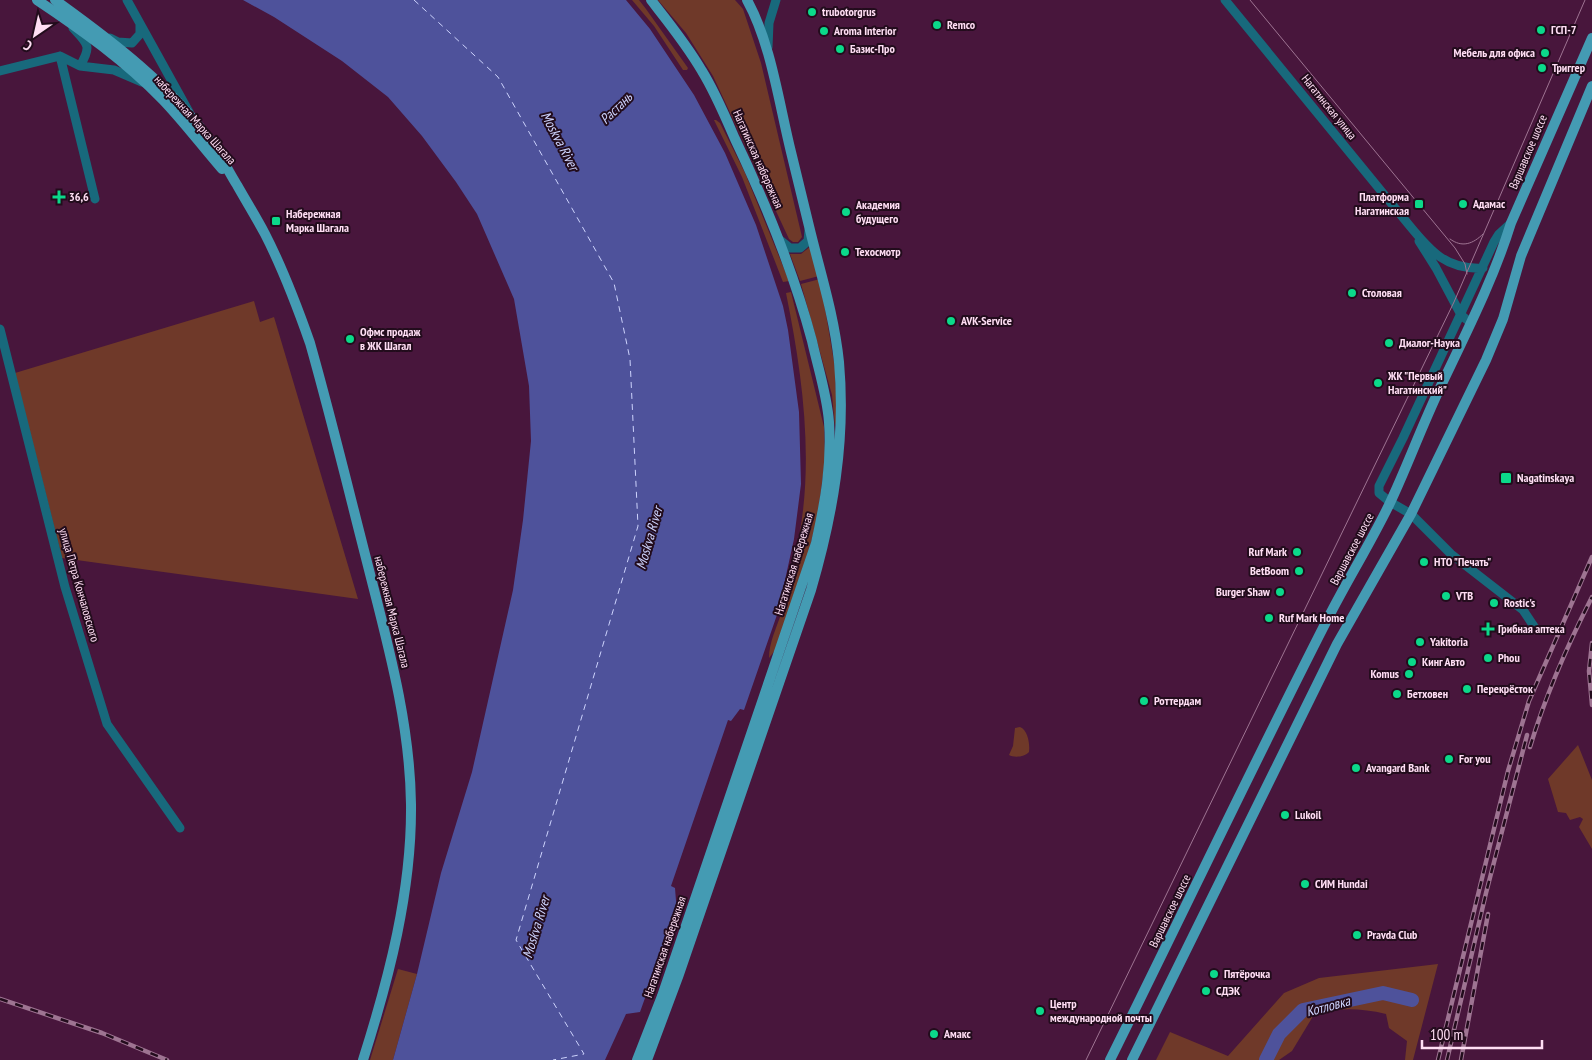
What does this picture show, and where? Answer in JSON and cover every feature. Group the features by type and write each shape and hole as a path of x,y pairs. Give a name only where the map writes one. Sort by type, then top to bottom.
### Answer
{"main road":[{"name":"набережная Марка Шагала","path":"37,0 116,57 148,86 183,122 238,187"},
{"name":"набережная Марка Шагала","path":"55,0 99,32 142,68 194,121 214,146 253,211 277,258 310,343 395,673 406,729 411,804 407,875 389,967 377,1017 363,1060"},
{"name":"Нагатинская набережная","path":"637,1060 664,988 816,543 824,507 830,458 826,395 806,321 780,240 752,175 702,71 651,0"},
{"name":"Нагатинская набережная","path":"647,1060 681,968 811,590 825,544 832,508 842,418 839,363 824,281 809,227 769,59 755,15 747,0"},
{"name":"Варшавское шоссе","path":"1110,1060 1281,712 1390,502 1438,392 1471,323 1504,246 1511,222 1592,38"},
{"path":"1132,1060 1337,644 1411,514 1489,352 1503,319 1521,256 1592,86"}],"street":[{"path":"127,0 194,121"},
{"path":"769,59 768,23 776,0"},
{"name":"Нагатинская улица","path":"1225,0 1413,230"},
{"path":"67,21 88,48 88,52 80,66"},
{"path":"99,32 118,42 132,43 140,34 140,24"},
{"path":"60,56 95,199"},
{"path":"0,71 60,56 80,66 114,70 148,86"},
{"path":"1511,222 1499,234 1379,486 1379,493 1411,514 1451,554 1523,610 1535,628"},
{"path":"780,240 790,248 800,248 808,241 809,227"},
{"path":"1413,230 1435,254 1444,260 1462,268 1483,268"},
{"path":"1413,230 1436,268 1461,316 1471,323"},
{"name":"улица Петра Кончаловского","path":"0,329 65,587 107,724 180,828"}],"shaded area":[{"path":"632,0 639,0 688,68 687,70 683,70 654,26"},
{"path":"658,0 735,0 743,9 761,63 802,237 798,242 793,242 789,239 713,76 686,33"},
{"path":"714,120 720,123 745,173 789,281 783,282 742,177"},
{"path":"811,246 819,276 800,281 790,254 801,254"},
{"path":"820,279 835,368 837,419 835,426 832,395 801,284"},
{"path":"791,292 824,427 825,459 818,514 807,559 776,649 769,658 772,640 785,602 799,537 806,476 806,445 801,384 786,293"},
{"path":"254,301 260,322 274,317 358,599 62,558 15,373"},
{"path":"1020,727 1027,734 1029,752 1022,756 1011,756 1009,755 1013,746 1015,728"},
{"path":"1578,745 1592,780 1592,849 1579,827 1583,819 1580,817 1570,820 1566,813 1558,812 1548,779"},
{"path":"1438,964 1413,1060 1405,1060 1407,1041 1389,1028 1386,1014 1350,1009 1315,1013 1292,1051 1279,1060 1156,1060 1170,1032 1228,1056 1284,993 1319,978"},
{"path":"398,969 417,974 393,1060 370,1060"}],"water":[{"path":"243,0 626,0 650,29 694,95 725,153 756,225 783,306 799,412 801,484 794,539 778,612 744,710 740,709 731,721 728,720 671,886 675,888 676,901 680,905 678,906 640,1012 626,1014 605,1060 393,1060 417,974 441,873 472,772 513,590 523,520 531,441 529,386 514,299 477,214 422,136 388,97 342,61 274,17"}],"waterway":[{"name":"Котловка","path":"1266,1060 1279,1034 1303,1010 1383,993 1412,1000"}],"ferry route":[{"path":"414,0 498,77 614,283 630,359 638,526 516,940 584,1054 553,1060"}],"tram line":[{"path":"1250,0 1455,248 1465,264 1467,274"},
{"path":"1086,1060 1454,302 1585,0"},
{"path":"1450,239 1454,242 1467,244 1483,234"}],"railway":[{"path":"1438,1060 1508,771 1529,701 1592,557"},
{"path":"1530,747 1558,671 1592,597"},
{"path":"1592,643 1589,671 1592,705"},
{"path":"1447,1060 1486,893 1527,735"},
{"path":"1461,1060 1488,914"},
{"path":"0,999 102,1033 167,1060"}],"place":[{"name":"trubotorgrus","path":"812,12"},
{"name":"Remco","path":"937,25"},
{"name":"ГСП-7","path":"1541,30"},
{"name":"Aroma Interior","path":"824,31"},
{"name":"Базис-Про","path":"840,49"},
{"name":"Мебель для офиса","path":"1545,53"},
{"name":"Триггер","path":"1542,68"},
{"name":"36,6","path":"59,197"},
{"name":"Платформа Нагатинская","path":"1419,204"},
{"name":"Адамас","path":"1463,204"},
{"name":"Академия будущего","path":"846,212"},
{"name":"Набережная Марка Шагала","path":"276,221"},
{"name":"Техосмотр","path":"845,252"},
{"name":"Столовая","path":"1352,293"},
{"name":"AVK-Service","path":"951,321"},
{"name":"Офмс продаж в ЖК Шагал","path":"350,339"},
{"name":"Диалог-Наука","path":"1389,343"},
{"name":"ЖК \"Первый Нагатинский\"","path":"1378,383"},
{"name":"Nagatinskaya","path":"1506,478"},
{"name":"Ruf Mark","path":"1297,552"},
{"name":"НТО \"Печать\"","path":"1424,562"},
{"name":"BetBoom","path":"1299,571"},
{"name":"Burger Shaw","path":"1280,592"},
{"name":"VTB","path":"1446,596"},
{"name":"Rostic's","path":"1494,603"},
{"name":"Ruf Mark Home","path":"1269,618"},
{"name":"Грибная аптека","path":"1488,629"},
{"name":"Yakitoria","path":"1420,642"},
{"name":"Phou","path":"1488,658"},
{"name":"Кинг Авто","path":"1412,662"},
{"name":"Komus","path":"1409,674"},
{"name":"Перекрёсток","path":"1467,689"},
{"name":"Бетховен","path":"1397,694"},
{"name":"Роттердам","path":"1144,701"},
{"name":"For you","path":"1449,759"},
{"name":"Avangard Bank","path":"1356,768"},
{"name":"Lukoil","path":"1285,815"},
{"name":"СИМ Hundai","path":"1305,884"},
{"name":"Pravda Club","path":"1357,935"},
{"name":"Пятёрочка","path":"1214,974"},
{"name":"СДЭК","path":"1206,991"},
{"name":"Центр международной почты","path":"1040,1011"},
{"name":"Амакс","path":"934,1034"}],"water label":[{"name":"Растань","path":"616,108"},
{"name":"Moskva River","path":"560,141"},
{"name":"Moskva River","path":"649,538"},
{"name":"Moskva River","path":"536,927"}]}
